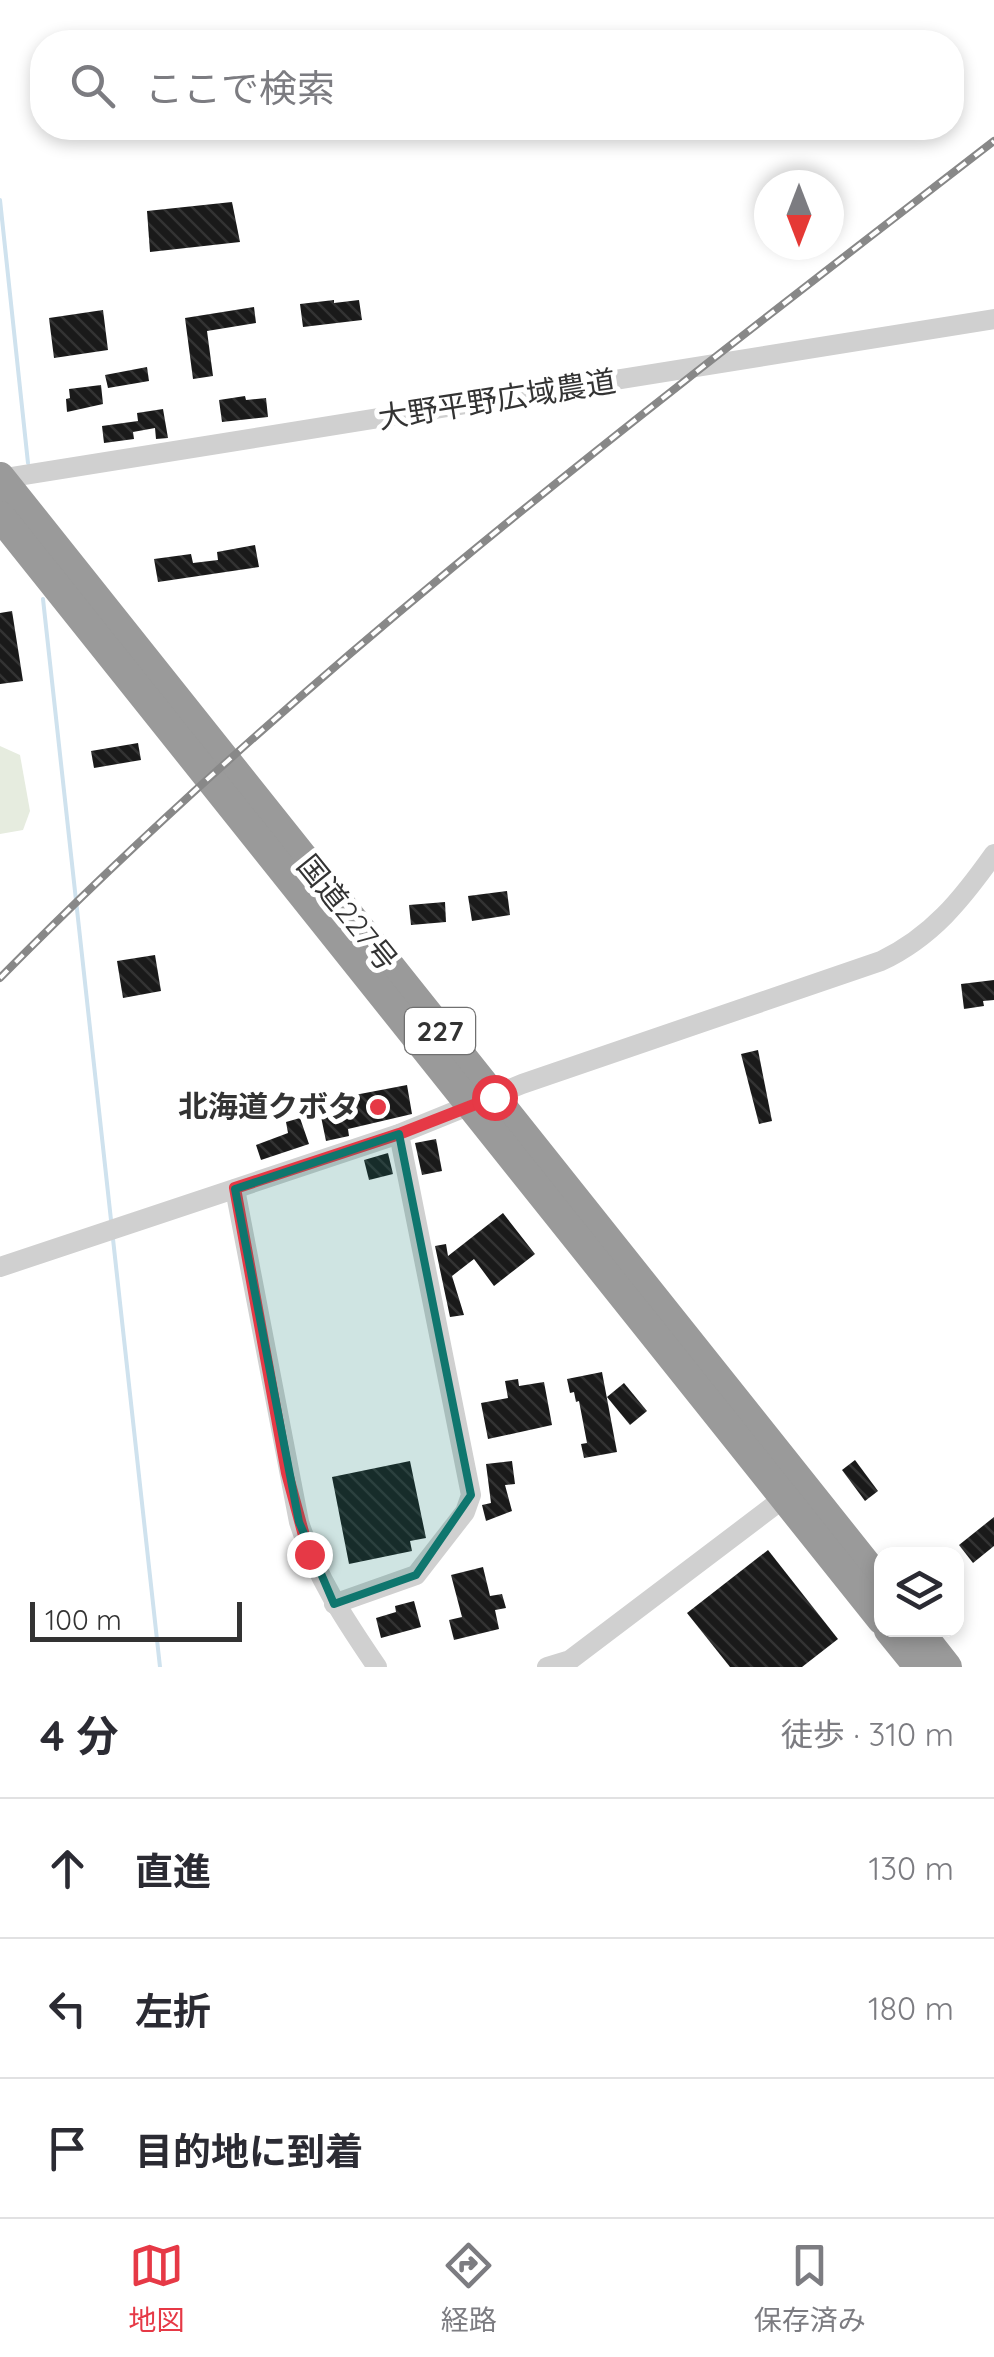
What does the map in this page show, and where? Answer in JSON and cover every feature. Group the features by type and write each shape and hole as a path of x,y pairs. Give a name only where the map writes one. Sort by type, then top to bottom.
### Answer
{"highway":[{"name":"国道227号","path":"1,479 874,1610"},
{"name":"国道227号","path":"0,516 874,1574"},
{"path":"895,1637 919,1667"},
{"path":"923,1637 947,1667"}],"street":[{"name":"大野平野広域農道","path":"1,479 994,319"},
{"path":"0,1267 399,1134 522,1084 896,954 950,912 994,854"},
{"path":"334,1604 416,1575 465,1512 471,1496 399,1134"},
{"path":"235,1188 298,1522 334,1604 378,1667"},
{"path":"547,1667 571,1664 784,1498"}],"highlighted area":[{"path":"399,1134 471,1495 416,1575 334,1604 299,1522 235,1189"}],"shaded area":[{"path":"0,746 20,755 30,811 23,830 0,834"}],"building":[{"path":"232,202 240,242 150,252 147,211"},
{"path":"359,300 362,320 303,327 300,304"},
{"path":"254,307 256,323 207,331 213,376 193,379 185,318"},
{"path":"103,310 108,350 54,358 49,318"},
{"path":"147,367 149,381 108,388 105,375"},
{"path":"101,385 103,404 67,412 69,389"},
{"path":"245,396 246,400 266,398 268,417 222,422 219,400"},
{"path":"163,409 168,438 156,439 155,428 133,432 134,439 104,443 102,426 138,421 137,413"},
{"path":"255,545 259,567 158,582 154,559 191,554 193,563 218,560 217,552"},
{"path":"12,611 23,681 0,684 0,613"},
{"path":"138,743 141,760 94,768 91,751"},
{"path":"507,891 510,915 472,921 468,896"},
{"path":"445,902 446,922 411,925 409,905"},
{"path":"155,955 161,991 123,998 117,961"},
{"path":"994,980 994,1000 964,1009 961,984"},
{"path":"758,1050 772,1121 759,1124 741,1054"},
{"name":"北海道クボタ","path":"407,1085 412,1114 348,1129 349,1136 326,1141 318,1102"},
{"path":"300,1118 309,1144 261,1160 256,1145 288,1133 286,1122"},
{"path":"436,1139 442,1171 422,1175 415,1143"},
{"path":"388,1153 393,1174 369,1180 364,1160"},
{"path":"503,1213 535,1254 494,1286 474,1259 452,1276 464,1315 450,1317 435,1246 446,1244 448,1256"},
{"path":"602,1372 617,1452 584,1458 581,1444 587,1443 579,1401 576,1402 574,1392 570,1393 567,1379"},
{"path":"518,1379 519,1386 544,1382 552,1425 488,1439 481,1403 508,1398 505,1381"},
{"path":"624,1383 647,1411 630,1425 607,1397"},
{"path":"855,1460 878,1491 865,1501 842,1470"},
{"path":"410,1461 426,1538 410,1541 412,1551 349,1564 332,1477"},
{"path":"512,1461 515,1484 505,1485 512,1511 486,1521 482,1505 491,1503 486,1464"},
{"path":"994,1517 994,1546 973,1563 959,1545"},
{"path":"768,1550 838,1639 802,1667 730,1667 687,1613"},
{"path":"483,1567 490,1596 502,1594 506,1608 495,1610 499,1629 454,1640 449,1620 462,1617 451,1575"},
{"path":"414,1601 421,1627 381,1638 376,1618 396,1612 395,1606"}],"waterway":[{"path":"0,200 28,463"},
{"path":"43,599 111,1220"},
{"path":"113,1239 160,1667"}],"railway":[{"path":"0,978 236,753 358,647 609,441 994,141"}],"place":[{"name":"北海道クボタ","path":"378,1107"}],"route":[{"path":"309,1554 287,1473 235,1188 399,1134 494,1097"}]}
